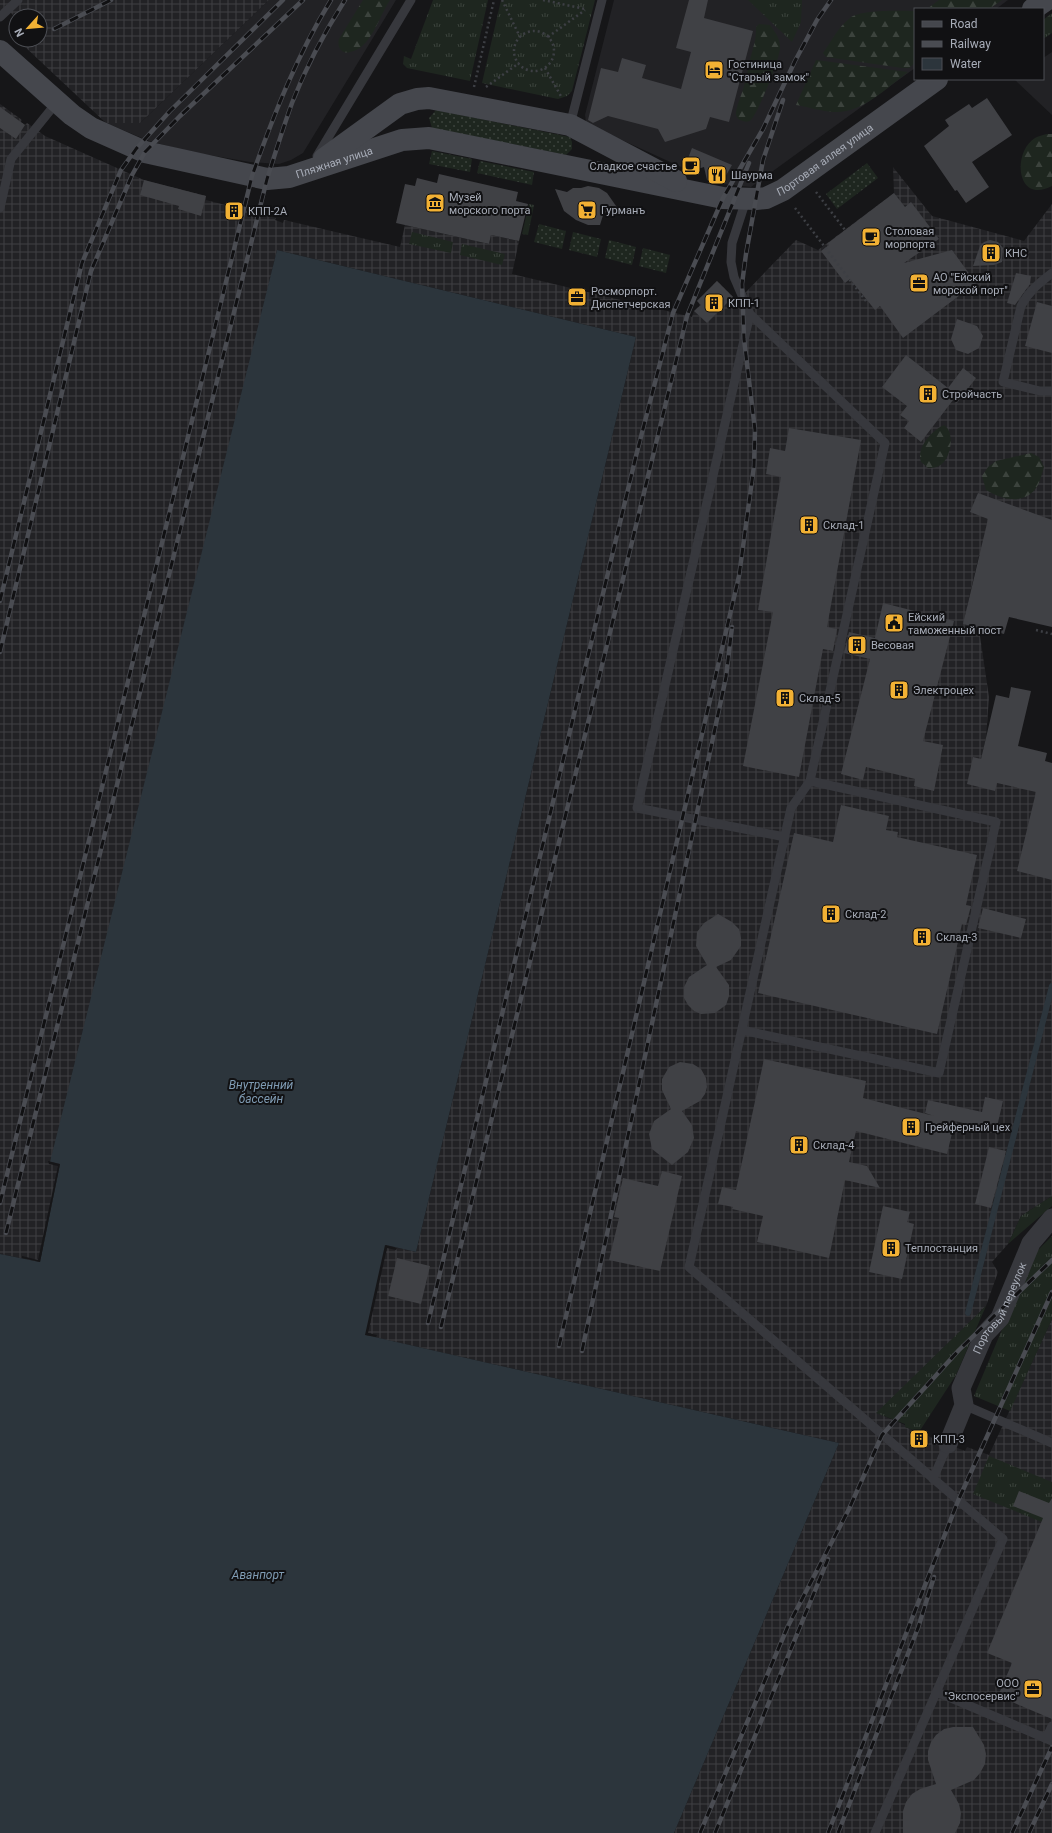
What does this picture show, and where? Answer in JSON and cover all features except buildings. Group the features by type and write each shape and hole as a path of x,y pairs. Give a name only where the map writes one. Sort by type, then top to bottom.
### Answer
{"street":[{"path":"1034,8 1046,0"},
{"name":"Пляжная улица","path":"0,51 72,115 91,128 146,152 267,179 280,179 308,171 402,140 429,138 698,193"},
{"name":"Портовая аллея улица","path":"698,193 723,198 746,200 766,198 795,183 936,80"},
{"path":"308,171 390,110 406,102 429,98 477,97 568,115 698,193"},
{"name":"Портовый переулок","path":"964,1405 961,1388 984,1335 1000,1318 1030,1243 1052,1218"},
{"path":"948,1444 964,1405"}],"lane":[{"path":"0,18 18,0"},
{"path":"308,171 411,0"},
{"path":"568,115 602,0"},
{"path":"0,208 11,159 57,102"},
{"path":"746,200 732,243 731,262 734,277 750,314 885,443 810,781 791,808 784,837 689,1267 1003,1539 875,1833"},
{"path":"1052,273 1035,286 1027,295 1021,306 1003,382 1040,391 1052,391"},
{"path":"750,314 637,808 784,837"},
{"path":"742,1030 939,1073 996,822 810,781"},
{"path":"964,1405 1052,1443"},
{"path":"933,1479 948,1444"},
{"path":"937,1692 1049,1740 1052,1726"}],"path":[{"path":"477,97 494,0"},
{"path":"502,0 520,37"},
{"path":"543,0 585,9"},
{"path":"548,37 592,5"},
{"path":"532,31 542,33 548,37 554,45 554,55 552,61 545,68 539,71 530,71 519,63 514,50 520,37 525,33 532,31"},
{"path":"477,97 519,63"},
{"path":"545,68 568,115"},
{"path":"812,187 845,230"},
{"path":"791,202 866,301 867,300"},
{"path":"1036,630 1052,634"}],"shaded area":[{"path":"0,0 269,0 140,123 106,123 26,48 48,48 48,8 8,8 8,10 0,10"},
{"path":"269,0 396,0 303,153 291,160 279,164 250,162 191,152 149,141 106,123 140,123"},
{"path":"614,0 1008,0 997,8 914,8 914,69 751,187 713,183 707,180 709,169 696,164 690,171 589,125 586,122 585,115"},
{"path":"1052,52 1052,115 1015,80 1044,80 1044,57"},
{"name":"АО \"Ейский морской порт\"","path":"0,104 22,120 21,122 25,125 27,123 45,136 144,180 206,196 206,200 276,218 275,220 283,223 284,220 400,247 405,225 489,244 491,235 519,241 512,274 692,317 694,311 700,305 697,301 717,281 738,302 747,296 745,293 796,240 818,250 894,193 893,167 932,216 1024,241 1052,204 1052,573 979,555 967,607 976,609 989,697 986,738 981,759 1052,776 1052,1196 1021,1216 1008,1244 992,1262 998,1272 986,1306 877,1413 905,1425 905,1427 965,1451 967,1447 989,1455 1052,1319 1052,1833 674,1833 839,1443 365,1335 385,1245 416,1252 636,337 277,250 60,1164 40,1262 0,1254"}],"green space":[{"path":"363,0 390,0 374,31 364,45 357,50 347,53 344,52 339,48 339,39"},
{"path":"433,0 488,0 470,81 407,68 403,64 404,56 411,59"},
{"path":"501,0 595,0 572,91 567,96 558,99 482,83"},
{"path":"748,0 802,0 801,22 792,42"},
{"path":"939,0 1002,0 990,8 928,8"},
{"path":"881,11 914,11 914,64 909,68 902,68 826,57 823,53 835,35 850,18 863,13"},
{"path":"1052,13 1052,33 1044,38 1044,19"},
{"path":"759,24 770,25 777,35 780,47 773,72 759,107 751,120 745,122 741,121 737,117 737,106 745,83 755,42 756,27"},
{"path":"816,60 908,72 873,99 864,104 844,112 833,112 796,105"},
{"path":"436,110 570,137 572,149 566,155 432,128 429,118"},
{"path":"1052,134 1052,186 1040,190 1031,188 1025,183 1021,174 1021,164 1023,154 1028,145 1035,138"},
{"path":"432,151 472,159 470,172 429,164"},
{"path":"480,161 534,172 532,185 477,173"},
{"path":"867,163 878,178 837,209 826,194"},
{"path":"529,204 534,205 528,235 522,234"},
{"path":"539,224 566,231 562,249 534,242"},
{"path":"412,232 453,242 451,253 409,244"},
{"path":"573,232 601,239 597,257 569,250"},
{"path":"609,240 636,247 632,265 605,258"},
{"path":"462,244 505,254 502,265 460,255"},
{"path":"643,248 670,255 666,273 639,266"},
{"path":"944,425 950,433 951,438 948,455 940,465 928,468 921,462 920,457 923,445 930,435 939,427"},
{"path":"1031,453 1039,457 1044,467 1039,483 1033,492 1027,496 1014,499 992,494 986,490 982,476 988,467 996,461"},
{"path":"1052,1196 1052,1206 1008,1244 1021,1216"},
{"path":"1052,1236 1052,1319 1010,1411 974,1396 1034,1254"},
{"path":"986,1306 956,1375 919,1432 905,1427 905,1424 876,1413"},
{"path":"989,1456 1052,1482 1052,1517 1049,1525 973,1494"}],"water":[{"path":"277,250 636,337 416,1252 386,1245 366,1335 839,1443 674,1833 0,1833 0,1254 40,1262 60,1164 50,1162"}],"pier":[{"path":"48,1161 60,1164 40,1262 22,1258 22,1256 38,1260 58,1166 49,1164"},
{"path":"385,1245 397,1248 396,1250 387,1248 368,1333 377,1335 376,1337 365,1335"}],"waterway":[{"path":"968,1313 1052,986"}],"railway":[{"path":"54,29 111,0"},
{"path":"0,601 82,263 121,170 136,149 170,111 283,0"},
{"path":"0,652 91,271 132,175 145,152 180,116 303,0"},
{"path":"0,1203 252,176 287,85 307,42 331,0"},
{"path":"6,1233 267,179 285,122 303,76 345,0"},
{"path":"428,1323 636,456 673,313 723,198 763,129 795,61 817,20 831,0"},
{"path":"559,1346 739,576 754,466 755,430 744,339 742,284 763,160 783,100"},
{"path":"441,1327 687,316 749,163"},
{"path":"582,1351 726,677 732,627"},
{"path":"700,1833 788,1626 849,1509 882,1435 959,1350 1052,1260"},
{"path":"828,1833 958,1501 1052,1292"},
{"path":"715,1833 828,1559"},
{"path":"838,1833 918,1628 934,1577"},
{"path":"1012,1833 1052,1747"},
{"path":"1029,1833 1052,1784"}],"place":[{"name":"Гостиница \"Старый замок\"","path":"714,70"},
{"name":"Сладкое счастье","path":"691,166"},
{"name":"Шаурма","path":"717,175"},
{"name":"Музей морского порта","path":"435,203"},
{"name":"Гурманъ","path":"587,210"},
{"name":"КПП-2А","path":"234,211"},
{"name":"Столовая морпорта","path":"871,237"},
{"name":"КНС","path":"991,253"},
{"name":"АО \"Ейский морской порт\"","path":"919,283"},
{"name":"Росморпорт. Диспетчерская","path":"577,297"},
{"name":"КПП-1","path":"714,303"},
{"name":"Стройчасть","path":"928,394"},
{"name":"Склад-1","path":"809,525"},
{"name":"Ейский таможенный пост","path":"894,623"},
{"name":"Весовая","path":"857,645"},
{"name":"Электроцех","path":"899,690"},
{"name":"Склад-5","path":"785,698"},
{"name":"Склад-2","path":"831,914"},
{"name":"Склад-3","path":"922,937"},
{"name":"Грейферный цех","path":"911,1127"},
{"name":"Склад-4","path":"799,1145"},
{"name":"Теплостанция","path":"891,1248"},
{"name":"КПП-3","path":"919,1439"},
{"name":"ООО \"Экспосервис\"","path":"1033,1689"}],"water label":[{"name":"Внутренний бассейн","path":"261,1092"},
{"name":"Аванпорт","path":"258,1575"}]}
